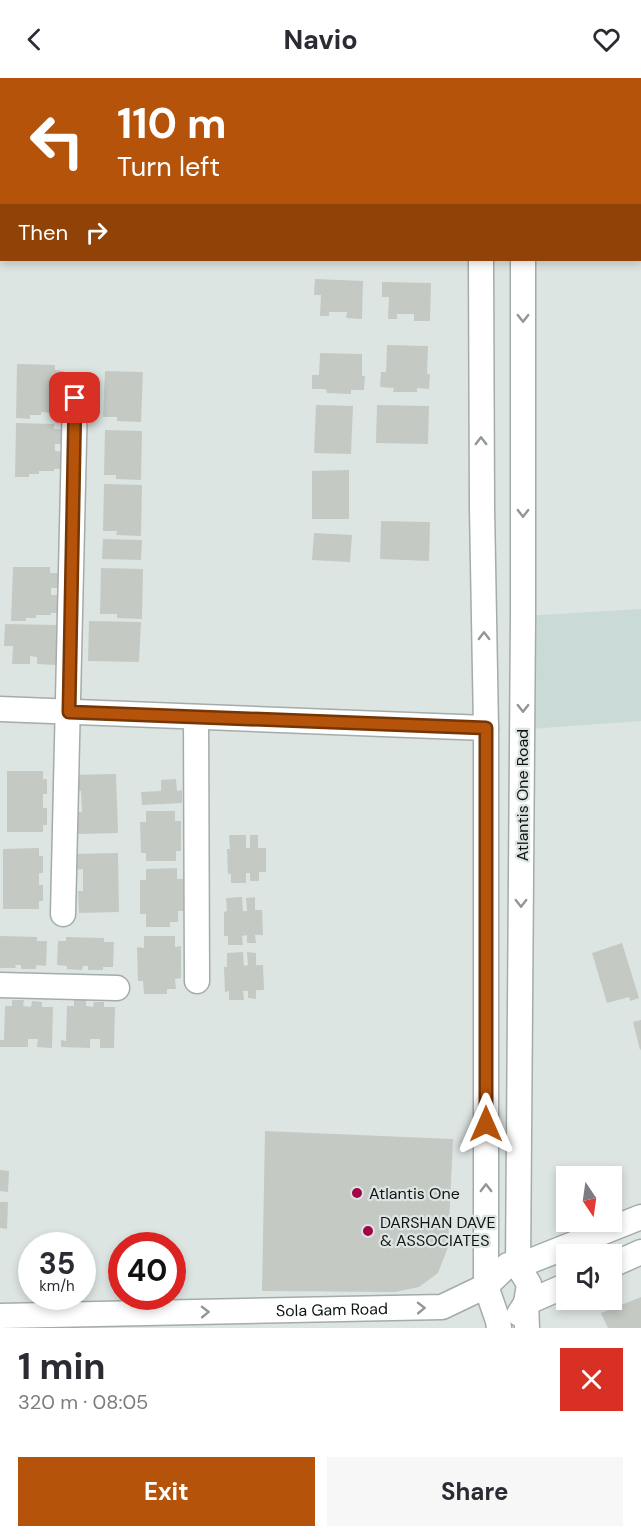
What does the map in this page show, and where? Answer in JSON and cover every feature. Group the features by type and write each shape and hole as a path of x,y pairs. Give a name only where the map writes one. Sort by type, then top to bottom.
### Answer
{"street":[{"path":"481,261 486,728 486,1286 494,1326 514,1320 526,1303 556,1290"},
{"name":"Atlantis One Road","path":"523,261 524,616 518,1266 529,1284 526,1303 527,1328"},
{"path":"63,914 75,398"},
{"path":"0,709 486,728"},
{"path":"196,717 197,981"},
{"path":"0,985 117,988"},
{"name":"Sola Gam Road","path":"0,1316 442,1307 486,1286 507,1266 518,1266 641,1217"},
{"path":"622,1261 641,1252"}],"shaded area":[{"path":"641,609 641,721 530,729 523,616"}],"building":[{"path":"315,279 363,281 362,319 346,318 347,312 329,312 329,316 320,316 321,295 314,295"},
{"path":"382,282 431,283 430,321 414,321 414,314 397,314 397,319 388,319 389,297 382,297"},
{"path":"387,345 428,346 429,389 417,388 417,392 393,392 394,388 380,387 381,372 386,372"},
{"path":"320,353 362,354 364,390 351,390 351,394 327,393 326,389 312,389 312,375 319,375"},
{"path":"17,364 55,365 55,370 64,371 63,385 56,385 56,393 65,393 64,410 55,410 55,413 41,412 41,415 30,415 30,419 16,418"},
{"path":"105,371 143,372 141,422 117,421 117,417 103,417"},
{"path":"316,405 353,406 351,454 314,453"},
{"path":"377,405 429,406 428,444 376,443"},
{"path":"16,423 54,424 54,429 63,429 62,444 55,444 55,451 64,452 63,469 39,471 39,474 29,474 29,477 15,477"},
{"path":"105,430 142,431 141,480 116,479 116,475 104,475"},
{"path":"349,470 349,519 312,519 312,471"},
{"path":"104,484 142,485 141,536 116,535 117,531 103,531"},
{"path":"381,521 430,522 429,561 380,559"},
{"path":"314,533 352,535 350,562 312,560"},
{"path":"103,539 142,540 141,560 102,559"},
{"path":"13,567 50,567 50,573 59,573 59,588 51,588 51,595 60,595 59,613 36,615 36,618 26,618 26,621 11,621"},
{"path":"101,568 143,569 142,619 117,618 117,614 100,614"},
{"path":"89,621 141,622 139,662 88,661"},
{"path":"5,624 57,625 56,665 37,664 37,657 30,656 30,664 12,664 13,646 4,646"},
{"path":"7,771 43,771 43,779 47,779 47,794 43,794 43,808 47,808 47,825 43,825 43,832 7,832"},
{"path":"116,774 118,833 77,834 77,812 82,812 81,791 73,791 72,775"},
{"path":"176,779 177,791 182,790 182,803 142,805 141,792 161,791 161,780"},
{"path":"146,811 175,811 175,821 181,821 181,851 176,851 176,861 146,861 146,853 141,853 140,822 146,822"},
{"path":"229,835 246,835 246,848 250,848 250,835 258,835 258,848 266,848 266,872 259,872 259,881 250,881 250,873 246,873 246,883 231,883 231,874 228,874"},
{"path":"39,848 39,856 43,856 43,873 39,873 39,885 43,885 43,901 39,901 39,909 3,909 3,849"},
{"path":"118,853 119,912 79,913 78,891 83,891 83,869 75,870 74,854"},
{"path":"177,868 177,879 183,879 184,911 178,911 178,922 170,922 170,927 146,927 146,914 140,914 140,880 146,880 146,869"},
{"path":"242,897 243,911 247,911 246,898 255,897 255,910 262,910 263,935 255,935 256,943 247,943 247,935 242,936 243,945 228,945 228,936 224,936 226,898"},
{"path":"0,936 37,937 37,941 47,941 46,966 36,965 36,969 21,969 21,965 15,965 16,968 0,968"},
{"path":"144,936 175,936 175,947 181,946 181,978 175,979 176,989 167,989 167,994 144,994 143,981 138,981 137,947 144,948"},
{"path":"66,937 104,938 104,942 114,942 113,967 88,970 88,966 83,966 82,970 67,969 67,966 57,965 58,941 66,941"},
{"path":"622,943 639,998 630,1001 629,997 607,1003 592,953"},
{"path":"243,952 244,966 248,965 247,952 256,953 256,965 263,965 264,990 256,990 256,999 248,998 248,991 243,991 244,1000 229,1000 229,991 225,992 224,967 227,967 227,953"},
{"path":"12,1000 24,1000 23,1006 31,1007 32,1001 42,1002 42,1007 53,1007 52,1048 37,1047 38,1039 28,1039 28,1047 0,1047 0,1040 4,1040 5,1006 12,1006"},
{"path":"74,1000 86,1000 86,1006 93,1007 94,1002 104,1002 104,1007 115,1007 114,1048 100,1048 100,1039 90,1039 90,1048 61,1047 61,1040 66,1041 67,1006 74,1006"},
{"path":"641,1020 641,1049 640,1050 633,1022"},
{"name":"Atlantis One","path":"265,1131 453,1139 448,1247 438,1273 419,1287 395,1292 262,1291"},
{"path":"0,1170 9,1171 8,1192 0,1191"},
{"path":"0,1202 8,1202 7,1229 0,1228"},
{"path":"641,1297 641,1328 608,1328 601,1313 608,1310 622,1310 622,1305"}],"place":[{"name":"Atlantis One","path":"357,1193"},
{"name":"DARSHAN DAVE & ASSOCIATES","path":"368,1231"}],"route":[{"path":"75,398 69,712 486,728 486,1124"}]}
